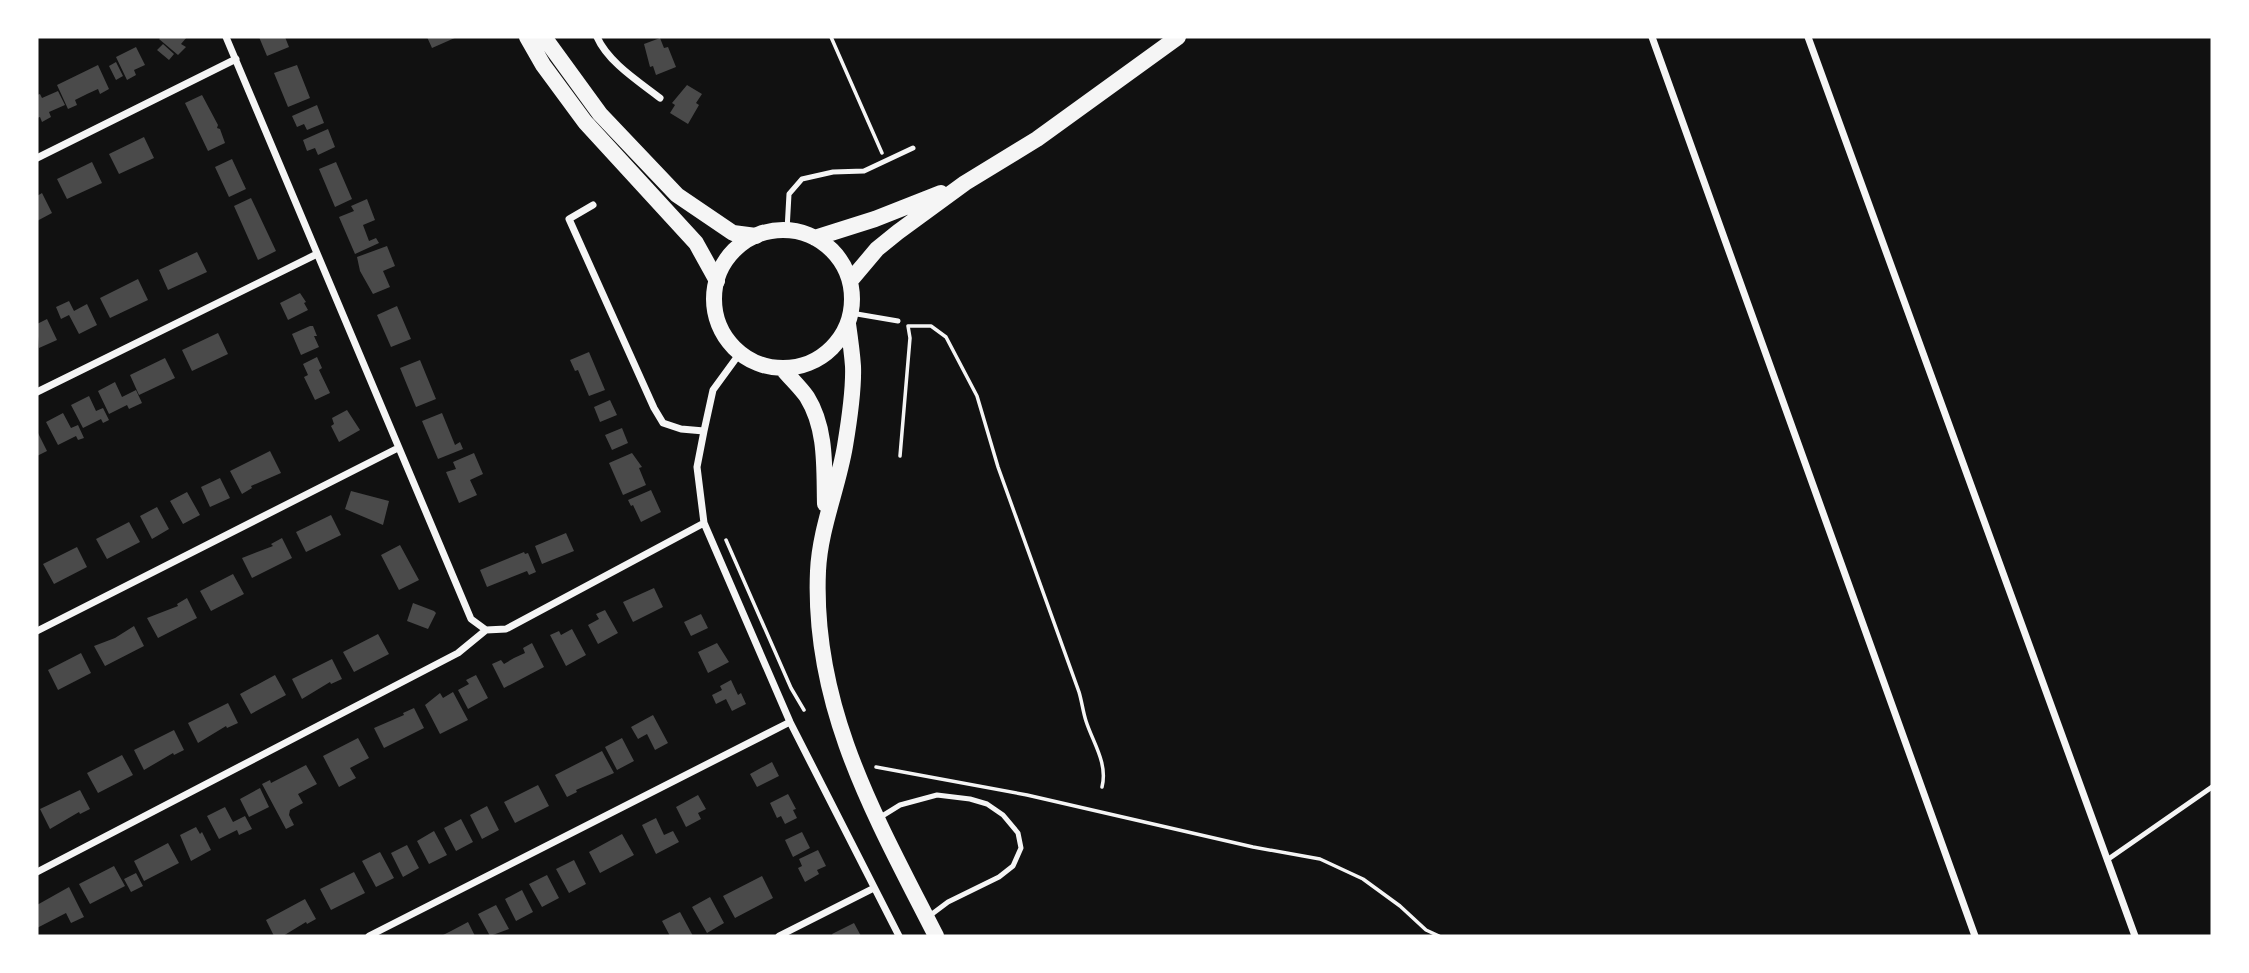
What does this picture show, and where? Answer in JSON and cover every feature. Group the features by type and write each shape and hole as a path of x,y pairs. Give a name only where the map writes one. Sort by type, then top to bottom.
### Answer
{"main road":[{"path":"527,37 543,65 585,122 696,243 717,282"},
{"path":"544,37 600,114 677,195 733,233 756,236"},
{"path":"850,281 877,249 965,183 1037,139 1178,37"},
{"path":"815,238 886,215 965,183"},
{"path":"850,318 840,339 829,352 814,361 799,367 782,368 760,364 740,354 727,339 718,321 714,301 717,282 725,262 738,247 756,236 787,230 815,238 837,256 850,281 853,368 845,447 818,569 822,648 832,702 858,779 936,936"},
{"path":"782,368 807,398 820,431 824,458 826,524"}],"street":[{"path":"226,37 471,619 486,630"},
{"path":"597,37 601,46 660,98"},
{"path":"1652,37 1975,936"},
{"path":"1808,37 2135,936"},
{"path":"37,158 236,59"},
{"path":"593,205 569,219 654,408 663,423 681,429 704,431"},
{"path":"37,392 317,254"},
{"path":"740,354 713,390 696,467 704,523 790,722 899,936"},
{"path":"37,631 398,447"},
{"path":"37,872 458,653 486,630 506,629 704,523"},
{"path":"369,936 790,722"},
{"path":"779,936 874,888"}],"lane":[{"path":"787,230 789,194 802,179 833,172 864,171 913,148"},
{"path":"850,318 898,321"},
{"path":"2107,860 2212,787"},
{"path":"876,819 900,805 937,795 987,804 1003,815 1018,833 1021,848 1013,866 999,877 948,902 927,918"}],"path":[{"path":"831,37 886,161"},
{"path":"898,321 909,326 931,327 946,337 977,396 998,467 1102,759 1102,787"},
{"path":"900,456 909,326"},
{"path":"876,767 1027,795 1253,847 1320,859 1363,879 1400,906 1426,930 1438,936"}],"building":[{"path":"187,37 181,44 186,47 178,55 159,39"},
{"path":"259,37 285,37 289,47 267,56"},
{"path":"427,37 457,37 432,48"},
{"path":"660,38 664,48 668,47 676,67 656,75 653,66 650,67 644,44"},
{"path":"163,44 174,54 169,60 157,50"},
{"path":"136,47 145,65 134,70 136,75 127,80 116,57"},
{"path":"116,62 123,76 116,80 109,66"},
{"path":"98,65 109,89 100,94 98,89 87,94 75,100 77,105 68,109 57,85"},
{"path":"297,65 310,98 288,107 274,73"},
{"path":"687,85 702,94 688,124 670,113 675,105 672,103"},
{"path":"58,91 65,105 49,112 51,117 42,122 40,117 37,118 37,95 40,94 42,98"},
{"path":"202,95 225,143 208,151 185,103"},
{"path":"317,105 324,123 307,130 304,124 297,127 292,116"},
{"path":"328,129 335,147 318,155 315,148 307,151 303,140"},
{"path":"144,137 154,158 119,174 109,154"},
{"path":"232,159 246,189 229,197 215,167"},
{"path":"92,162 102,183 67,199 57,179"},
{"path":"336,162 352,199 335,207 319,169"},
{"path":"42,193 52,213 37,221 37,196"},
{"path":"251,198 276,251 258,260 234,206"},
{"path":"367,199 375,220 363,225 369,241 376,238 379,243 355,254 339,217 354,211 351,206"},
{"path":"387,246 395,266 383,271 390,287 373,294 360,271 357,257"},
{"path":"197,252 207,272 168,290 159,270"},
{"path":"138,279 148,300 110,318 100,298"},
{"path":"300,293 308,310 288,320 280,303"},
{"path":"69,301 74,311 87,304 97,325 79,334 69,315 61,319 56,307"},
{"path":"397,306 411,339 391,347 377,315"},
{"path":"47,319 57,340 39,348 37,324"},
{"path":"313,326 319,347 301,355 292,334"},
{"path":"218,333 228,354 192,371 182,350"},
{"path":"589,352 605,390 589,396 578,370 575,371 570,360"},
{"path":"317,357 322,368 319,370 330,393 315,400 304,377 308,375 303,364"},
{"path":"165,358 175,378 139,395 130,375"},
{"path":"420,360 436,399 416,407 400,368"},
{"path":"115,382 122,397 136,390 142,403 129,409 127,405 109,414 98,391"},
{"path":"89,396 96,411 103,408 109,420 103,423 101,419 83,428 71,405"},
{"path":"610,400 617,415 600,422 594,407"},
{"path":"347,410 360,430 339,442 331,426 334,424 332,418"},
{"path":"63,413 71,428 78,425 84,438 78,440 76,436 58,445 46,422"},
{"path":"442,413 455,445 460,442 463,449 438,459 422,421"},
{"path":"622,428 628,443 612,450 605,435"},
{"path":"37,431 47,451 37,456"},
{"path":"270,451 281,473 251,486 252,488 242,494 230,471"},
{"path":"474,453 483,474 470,480 477,495 459,503 446,472 456,469 453,462"},
{"path":"632,453 642,467 639,468 646,485 623,495 609,463"},
{"path":"220,478 230,498 210,507 201,487"},
{"path":"651,490 661,512 641,522 628,500"},
{"path":"351,491 389,501 383,525 345,509"},
{"path":"187,492 200,515 183,524 170,501"},
{"path":"157,507 169,529 152,539 140,516"},
{"path":"331,515 341,535 306,552 296,532"},
{"path":"129,522 140,542 107,559 96,539"},
{"path":"566,533 574,551 542,564 535,546"},
{"path":"282,538 292,558 252,578 242,558 273,546 271,544"},
{"path":"400,545 419,580 399,590 381,555"},
{"path":"77,547 87,567 54,584 43,564"},
{"path":"524,552 528,553 536,572 529,575 527,571 487,587 480,570"},
{"path":"233,574 244,594 211,611 200,591"},
{"path":"654,588 663,607 633,622 623,602"},
{"path":"187,598 197,618 158,638 147,618 178,606 177,604"},
{"path":"413,603 436,613 428,629 407,621"},
{"path":"605,610 618,633 598,644 588,625 599,619 596,614"},
{"path":"701,614 708,628 691,636 684,622"},
{"path":"134,626 144,646 105,666 94,646 115,638"},
{"path":"572,629 586,655 566,666 550,635 559,631 561,635"},
{"path":"378,634 389,654 354,672 343,652"},
{"path":"532,643 544,667 504,688 492,664 501,660 504,664 525,653 523,648"},
{"path":"717,643 729,662 708,673 698,652"},
{"path":"81,653 91,673 58,690 48,670"},
{"path":"332,659 342,679 331,684 330,682 302,699 292,679"},
{"path":"275,675 286,695 251,714 240,694"},
{"path":"476,675 488,698 468,709 458,690 469,684 466,680"},
{"path":"731,680 746,704 732,711 726,699 716,704 712,695 722,690 720,686"},
{"path":"453,692 468,720 440,734 425,705 440,693 443,698"},
{"path":"228,703 238,723 227,728 226,726 198,743 188,723"},
{"path":"414,708 424,728 384,748 374,728"},
{"path":"653,715 668,743 655,750 647,734 638,739 631,727"},
{"path":"174,730 184,750 174,755 173,753 144,770 134,750"},
{"path":"358,738 369,758 350,768 356,778 339,787 323,756"},
{"path":"622,738 634,761 617,770 605,747"},
{"path":"602,751 614,773 576,790 577,792 567,797 555,775"},
{"path":"122,755 133,775 98,793 87,773"},
{"path":"772,762 779,776 757,787 750,774"},
{"path":"306,765 317,784 298,794 303,803 290,810 289,815 294,825 286,829 262,784 270,780 271,783"},
{"path":"538,785 549,806 515,823 504,802"},
{"path":"260,788 269,807 249,817 240,799"},
{"path":"80,790 90,809 80,814 79,812 50,829 40,809"},
{"path":"788,794 796,809 793,810 797,818 785,824 781,816 777,818 770,803"},
{"path":"698,795 706,809 698,813 701,819 686,827 676,807"},
{"path":"487,806 499,830 482,839 470,815"},
{"path":"225,807 233,822 245,816 252,829 239,835 237,830 219,839 207,816"},
{"path":"656,818 664,835 673,831 679,842 656,854 642,825"},
{"path":"461,819 473,842 456,851 444,828"},
{"path":"196,827 200,834 202,832 211,850 191,861 180,835"},
{"path":"434,831 447,855 429,864 417,841"},
{"path":"802,832 810,848 793,857 785,840"},
{"path":"622,834 634,855 600,873 589,852"},
{"path":"168,843 179,863 144,881 134,861"},
{"path":"407,845 419,868 403,877 391,853"},
{"path":"818,850 826,866 817,870 819,874 805,882 798,868 802,866 799,859"},
{"path":"380,852 394,878 376,887 362,861"},
{"path":"574,860 586,884 569,893 556,869"},
{"path":"114,866 125,886 90,904 79,884"},
{"path":"354,872 365,893 331,910 320,889"},
{"path":"136,873 143,886 131,892 124,879"},
{"path":"547,875 559,898 542,907 529,884"},
{"path":"762,876 773,898 735,918 723,896"},
{"path":"69,887 84,917 71,923 66,913 37,928 37,905"},
{"path":"522,890 533,912 516,921 505,899"},
{"path":"710,897 724,923 707,933 692,907"},
{"path":"305,899 316,919 283,936 274,936 266,920"},
{"path":"496,905 509,929 490,936 478,914"},
{"path":"680,912 693,936 670,936 662,921"},
{"path":"468,922 475,936 441,936 451,931"},
{"path":"854,923 861,936 833,936 832,934"}]}
